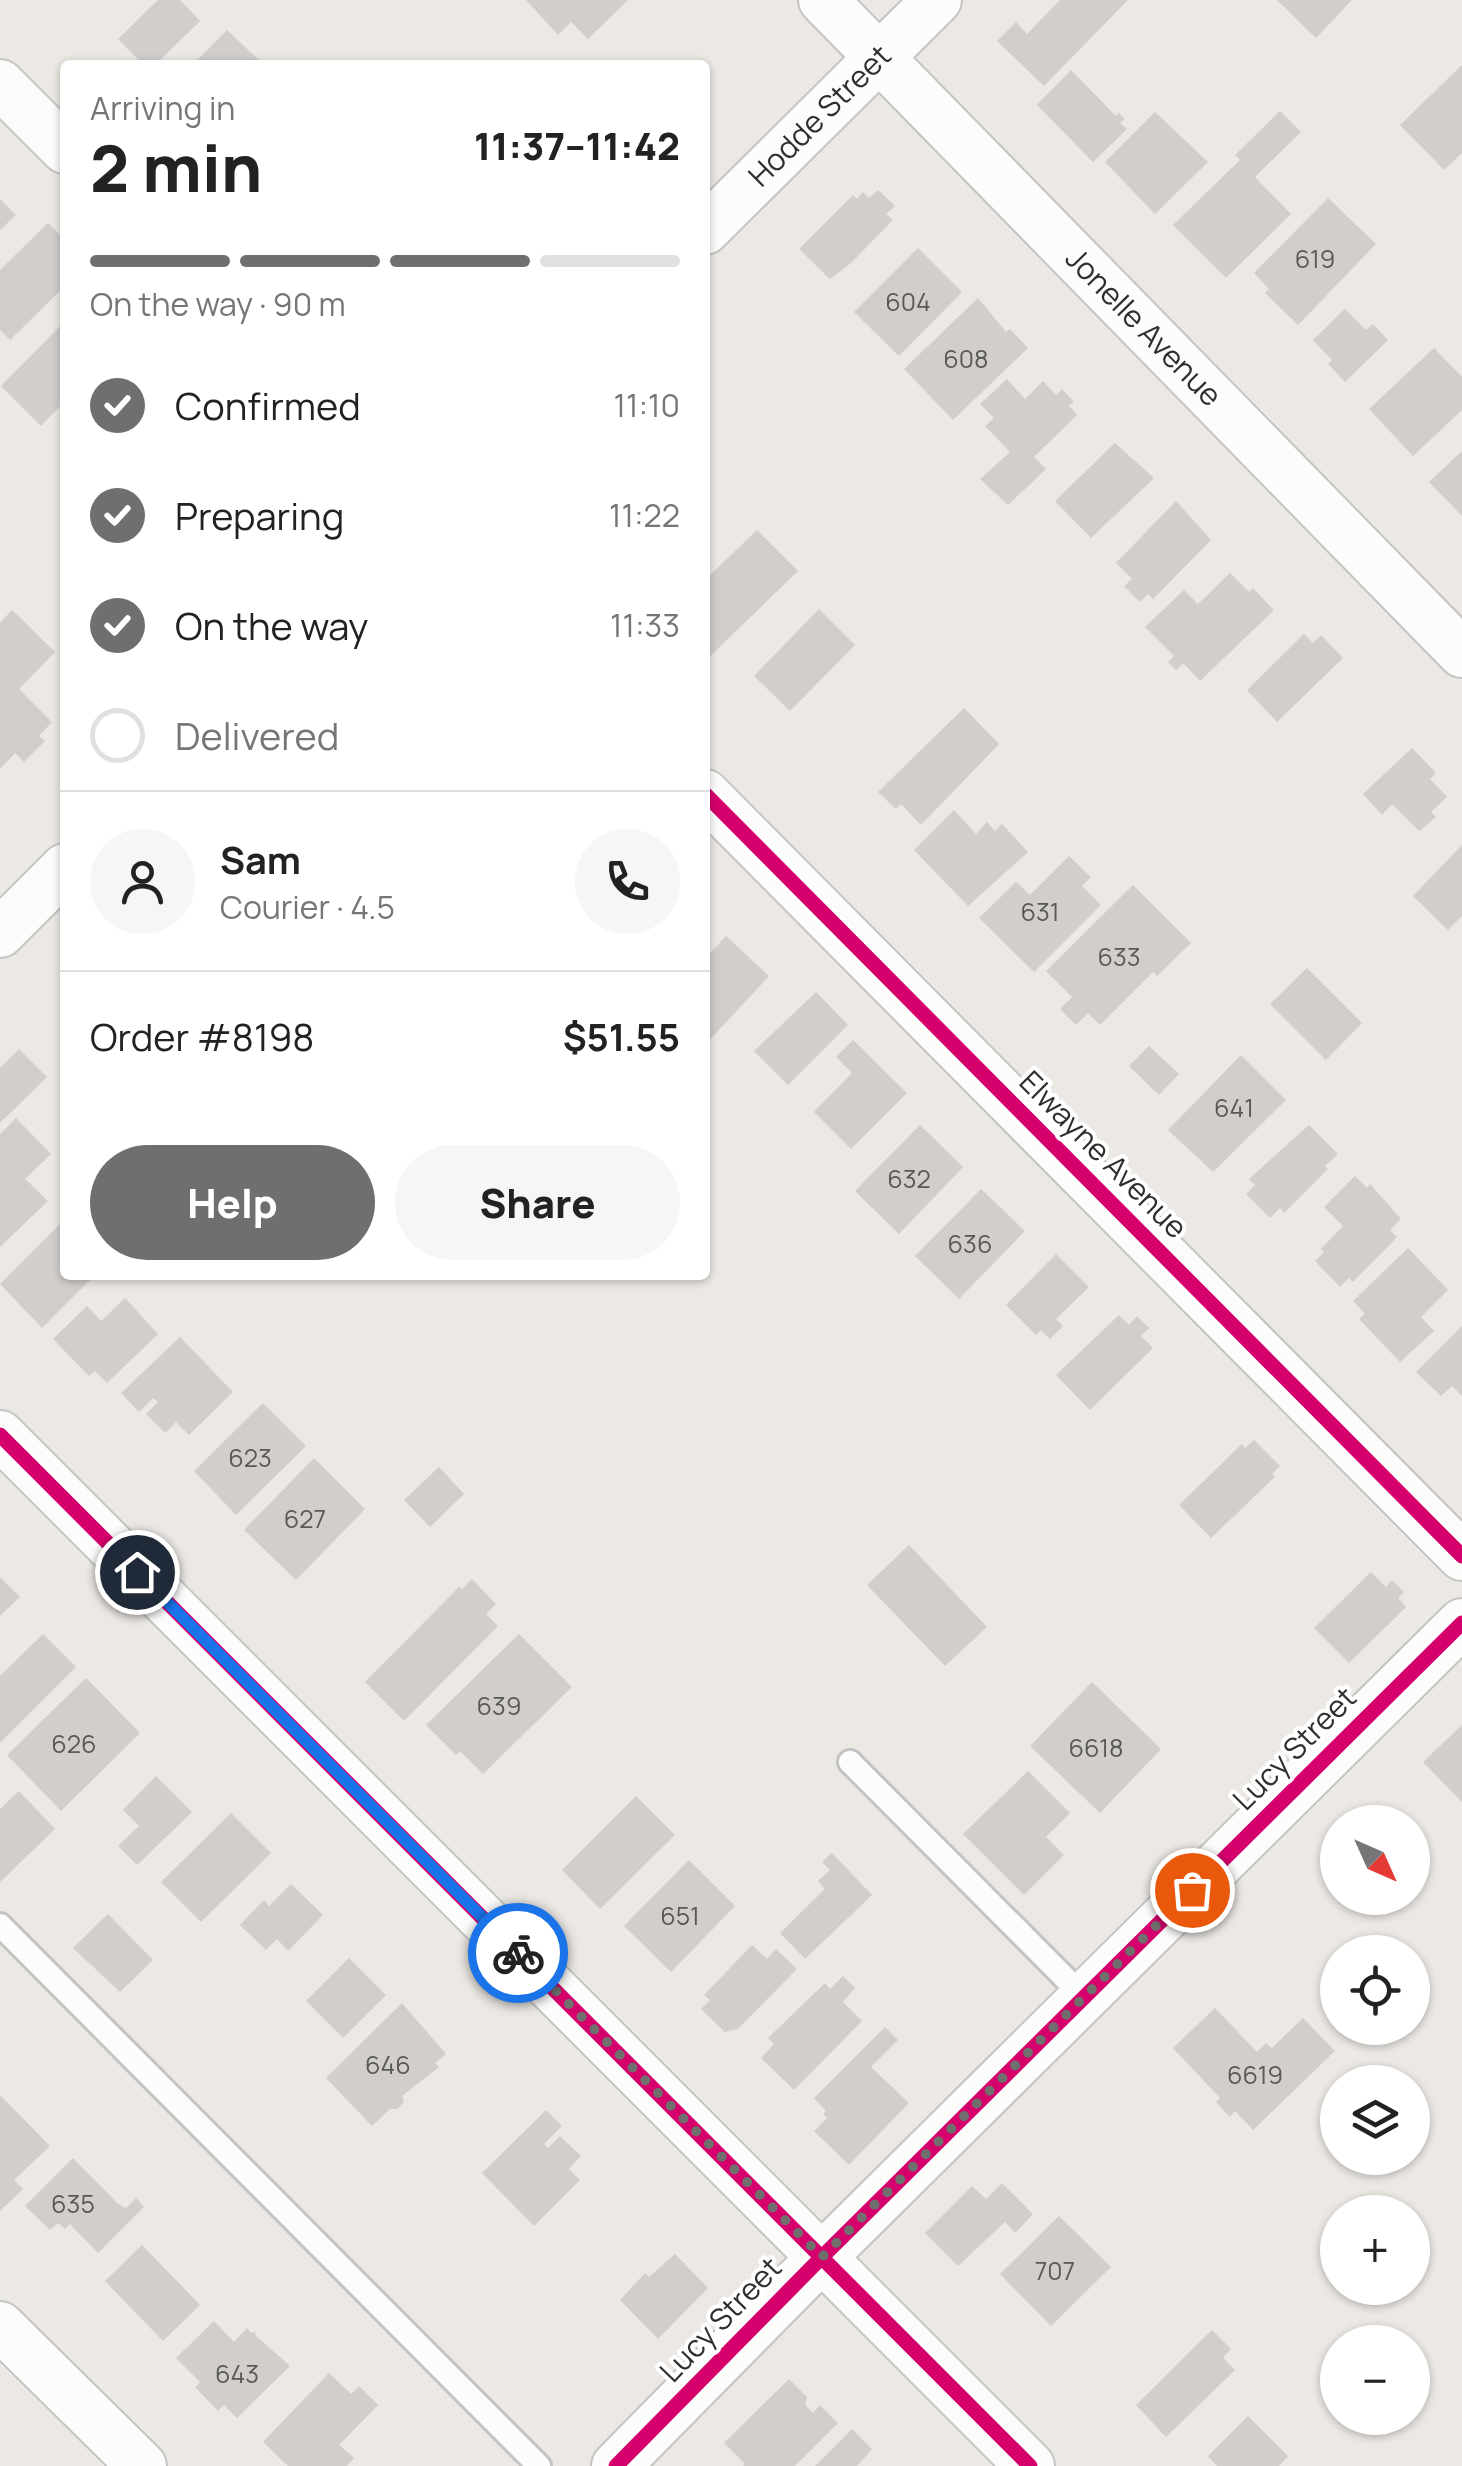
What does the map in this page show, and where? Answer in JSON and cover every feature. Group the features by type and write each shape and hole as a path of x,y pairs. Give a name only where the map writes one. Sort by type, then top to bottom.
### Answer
{"street":[{"name":"Jonelle Avenue","path":"823,0 1462,652"},
{"name":"Hodde Street","path":"710,225 938,0"},
{"path":"0,84 60,144"},
{"name":"Elwayne Avenue","path":"710,799 1462,1556"},
{"path":"0,933 60,873"},
{"path":"0,1435 1030,2466"},
{"name":"Lucy Street","path":"616,2466 1462,1622"},
{"path":"0,2326 142,2466"}],"lane":[{"path":"850,1762 1084,1997"},
{"path":"0,1926 540,2466"}],"building":[{"path":"158,0 180,0 200,21 160,60 139,60 118,39"},
{"path":"526,0 628,0 588,39 571,22 558,35"},
{"path":"1060,0 1128,0 1044,86 997,41 1016,22 1027,34"},
{"path":"1277,0 1352,0 1316,38"},
{"path":"227,30 259,60 197,60"},
{"path":"1462,65 1462,153 1444,170 1400,125"},
{"path":"1071,70 1116,116 1119,113 1125,119 1120,123 1127,129 1093,162 1037,105"},
{"path":"1280,111 1301,132 1255,177 1291,214 1226,278 1173,225 1240,160 1235,155"},
{"path":"1155,112 1208,162 1155,214 1105,162"},
{"path":"878,190 895,206 886,214 893,220 830,279 799,249 853,195 857,199 863,192 869,198"},
{"path":"1328,198 1376,244 1298,325 1265,293 1269,289 1254,273"},
{"path":"0,199 16,215 0,230"},
{"path":"48,223 60,235 60,291 10,340 0,330 0,270"},
{"path":"918,248 962,292 899,356 854,312"},
{"path":"978,298 1006,332 1010,329 1028,348 953,420 904,369"},
{"path":"1345,309 1366,330 1373,324 1388,340 1345,382 1313,340"},
{"path":"60,326 60,406 41,426 1,386"},
{"path":"1434,348 1462,377 1462,410 1413,456 1369,409"},
{"path":"1007,379 1025,399 1043,381 1056,395 1062,389 1074,402 1069,406 1077,415 1034,457 1046,469 1008,505 980,479 1010,452 985,426 994,418 980,404"},
{"path":"1115,443 1154,478 1091,538 1055,501"},
{"path":"1462,451 1462,516 1429,482"},
{"path":"1176,501 1211,540 1153,599 1148,594 1140,602 1124,586 1132,579 1116,563"},
{"path":"757,530 798,571 710,656 710,575"},
{"path":"1230,573 1249,592 1253,588 1274,610 1200,681 1183,663 1176,670 1168,662 1174,656 1145,627 1184,590 1198,604"},
{"path":"819,609 855,645 790,711 754,676"},
{"path":"12,610 55,652 19,689 52,722 39,736 45,741 24,762 15,753 0,769 0,623"},
{"path":"1304,634 1313,643 1321,635 1343,658 1277,722 1247,690"},
{"path":"964,708 999,744 921,825 901,804 896,809 878,792"},
{"path":"1412,748 1436,773 1430,779 1447,797 1431,812 1436,817 1419,831 1392,804 1382,815 1363,794"},
{"path":"954,810 976,834 987,822 995,831 1002,824 1028,852 968,906 914,850"},
{"path":"1462,845 1462,916 1448,930 1413,896"},
{"path":"1069,856 1091,877 1082,886 1101,905 1034,972 979,918 1016,882 1030,895"},
{"path":"1133,885 1191,943 1157,976 1153,972 1100,1025 1088,1013 1076,1025 1060,1009 1072,997 1046,971"},
{"path":"726,936 769,976 710,1040 710,954"},
{"path":"1307,968 1362,1023 1326,1060 1270,1004"},
{"path":"816,992 848,1025 788,1085 754,1051"},
{"path":"853,1040 907,1093 851,1149 814,1112 852,1073 836,1057"},
{"path":"1149,1046 1179,1074 1159,1095 1129,1066"},
{"path":"19,1049 47,1077 0,1123 0,1068"},
{"path":"1241,1055 1286,1100 1213,1172 1168,1130"},
{"path":"16,1118 51,1154 25,1179 48,1201 0,1247 0,1134"},
{"path":"920,1125 963,1167 899,1234 855,1191"},
{"path":"1309,1125 1338,1154 1284,1213 1280,1208 1270,1218 1246,1194 1255,1185 1249,1179"},
{"path":"1355,1176 1367,1188 1370,1184 1401,1219 1390,1230 1397,1237 1353,1282 1349,1278 1340,1287 1315,1261 1343,1226 1324,1207"},
{"path":"981,1189 1025,1231 959,1299 915,1256"},
{"path":"60,1224 60,1280 90,1280 42,1328 0,1284"},
{"path":"1408,1248 1448,1290 1421,1317 1434,1331 1400,1362 1359,1319 1365,1314 1353,1301"},
{"path":"1056,1254 1089,1287 1056,1319 1063,1326 1050,1339 1041,1330 1036,1335 1006,1305"},
{"path":"125,1298 158,1334 107,1383 95,1371 89,1376 53,1339 87,1306 101,1321"},
{"path":"1119,1315 1129,1325 1137,1316 1149,1328 1141,1336 1153,1348 1090,1410 1056,1375"},
{"path":"1462,1326 1462,1396 1452,1386 1441,1396 1416,1372"},
{"path":"180,1337 233,1392 189,1435 176,1422 165,1433 146,1414 158,1402 153,1398 139,1412 121,1393"},
{"path":"263,1403 306,1446 236,1515 194,1471"},
{"path":"1254,1440 1280,1466 1272,1474 1275,1477 1211,1538 1179,1505 1242,1444 1245,1448"},
{"path":"314,1458 365,1509 296,1580 244,1530"},
{"path":"439,1467 464,1494 430,1527 404,1500"},
{"path":"909,1545 987,1627 945,1666 867,1585"},
{"path":"1371,1572 1386,1587 1392,1580 1404,1592 1398,1598 1406,1607 1349,1663 1314,1628"},
{"path":"0,1577 20,1597 0,1616"},
{"path":"472,1579 496,1604 486,1614 498,1626 404,1721 365,1682 459,1587 462,1589"},
{"path":"43,1634 76,1667 0,1743 0,1676"},
{"path":"519,1634 572,1687 483,1774 460,1751 456,1755 426,1725"},
{"path":"86,1678 140,1733 61,1811 7,1755"},
{"path":"1092,1682 1161,1749 1100,1813 1030,1746"},
{"path":"1462,1725 1462,1802 1423,1762"},
{"path":"1028,1771 1070,1813 1046,1837 1064,1855 1024,1895 963,1834"},
{"path":"156,1776 192,1812 137,1865 118,1846 139,1826 123,1810"},
{"path":"19,1791 55,1829 0,1882 0,1809"},
{"path":"636,1796 675,1835 600,1909 562,1870"},
{"path":"231,1813 271,1853 201,1922 161,1882"},
{"path":"832,1853 872,1895 805,1959 780,1933 825,1889 818,1881 830,1870 822,1862"},
{"path":"689,1860 735,1906 671,1972 624,1926"},
{"path":"291,1884 323,1915 288,1951 277,1939 266,1950 240,1925 264,1900 269,1906"},
{"path":"108,1914 153,1960 120,1992 73,1948"},
{"path":"752,1945 767,1959 776,1949 797,1969 738,2029 725,2032 701,2009 710,2000 704,1995"},
{"path":"349,1958 386,1995 343,2038 306,2001"},
{"path":"843,1976 855,1988 843,2002 862,2021 794,2090 761,2058 774,2044 768,2038 825,1983 830,1989"},
{"path":"402,2003 446,2054 435,2063 439,2067 402,2096 404,2102 397,2109 390,2109 372,2126 326,2078"},
{"path":"1215,2008 1257,2052 1266,2043 1272,2048 1303,2018 1320,2036 1320,2045 1329,2045 1335,2051 1253,2130 1235,2111 1230,2117 1216,2102 1220,2098 1173,2048"},
{"path":"885,2027 898,2040 871,2067 909,2103 849,2165 814,2131 827,2118 814,2098"},
{"path":"0,2095 50,2146 14,2180 23,2189 0,2211"},
{"path":"546,2110 562,2126 544,2144 548,2148 560,2136 581,2156 569,2169 580,2180 534,2226 482,2173"},
{"path":"73,2158 117,2203 126,2208 136,2198 144,2207 98,2253 70,2224 65,2229 58,2223 50,2230 25,2206"},
{"path":"1002,2183 1033,2214 1015,2233 1005,2222 958,2266 925,2233 972,2186 986,2199"},
{"path":"1059,2216 1111,2267 1051,2326 1000,2274"},
{"path":"142,2245 200,2305 163,2341 105,2281"},
{"path":"675,2254 708,2288 658,2339 620,2300 645,2273 649,2277"},
{"path":"214,2321 234,2342 247,2328 255,2331 290,2366 237,2418 224,2405 218,2411 195,2387 200,2382 176,2358"},
{"path":"1212,2330 1231,2349 1223,2358 1235,2370 1166,2437 1136,2405"},
{"path":"329,2373 351,2394 359,2386 378,2405 339,2445 354,2458 347,2466 288,2466 263,2442"},
{"path":"789,2379 807,2397 805,2405 813,2413 820,2405 838,2423 795,2466 743,2466 724,2443"},
{"path":"1248,2416 1288,2456 1279,2466 1217,2466 1208,2456"},
{"path":"852,2429 872,2449 857,2466 815,2466"}],"cycle path":[{"path":"710,799 1462,1556"},
{"path":"0,1435 1030,2466"},
{"path":"616,2466 1462,1623"}],"way so far":[{"path":"518,1953 822,2257 1192,1890"}],"route":[{"path":"137,1572 518,1953"}]}
